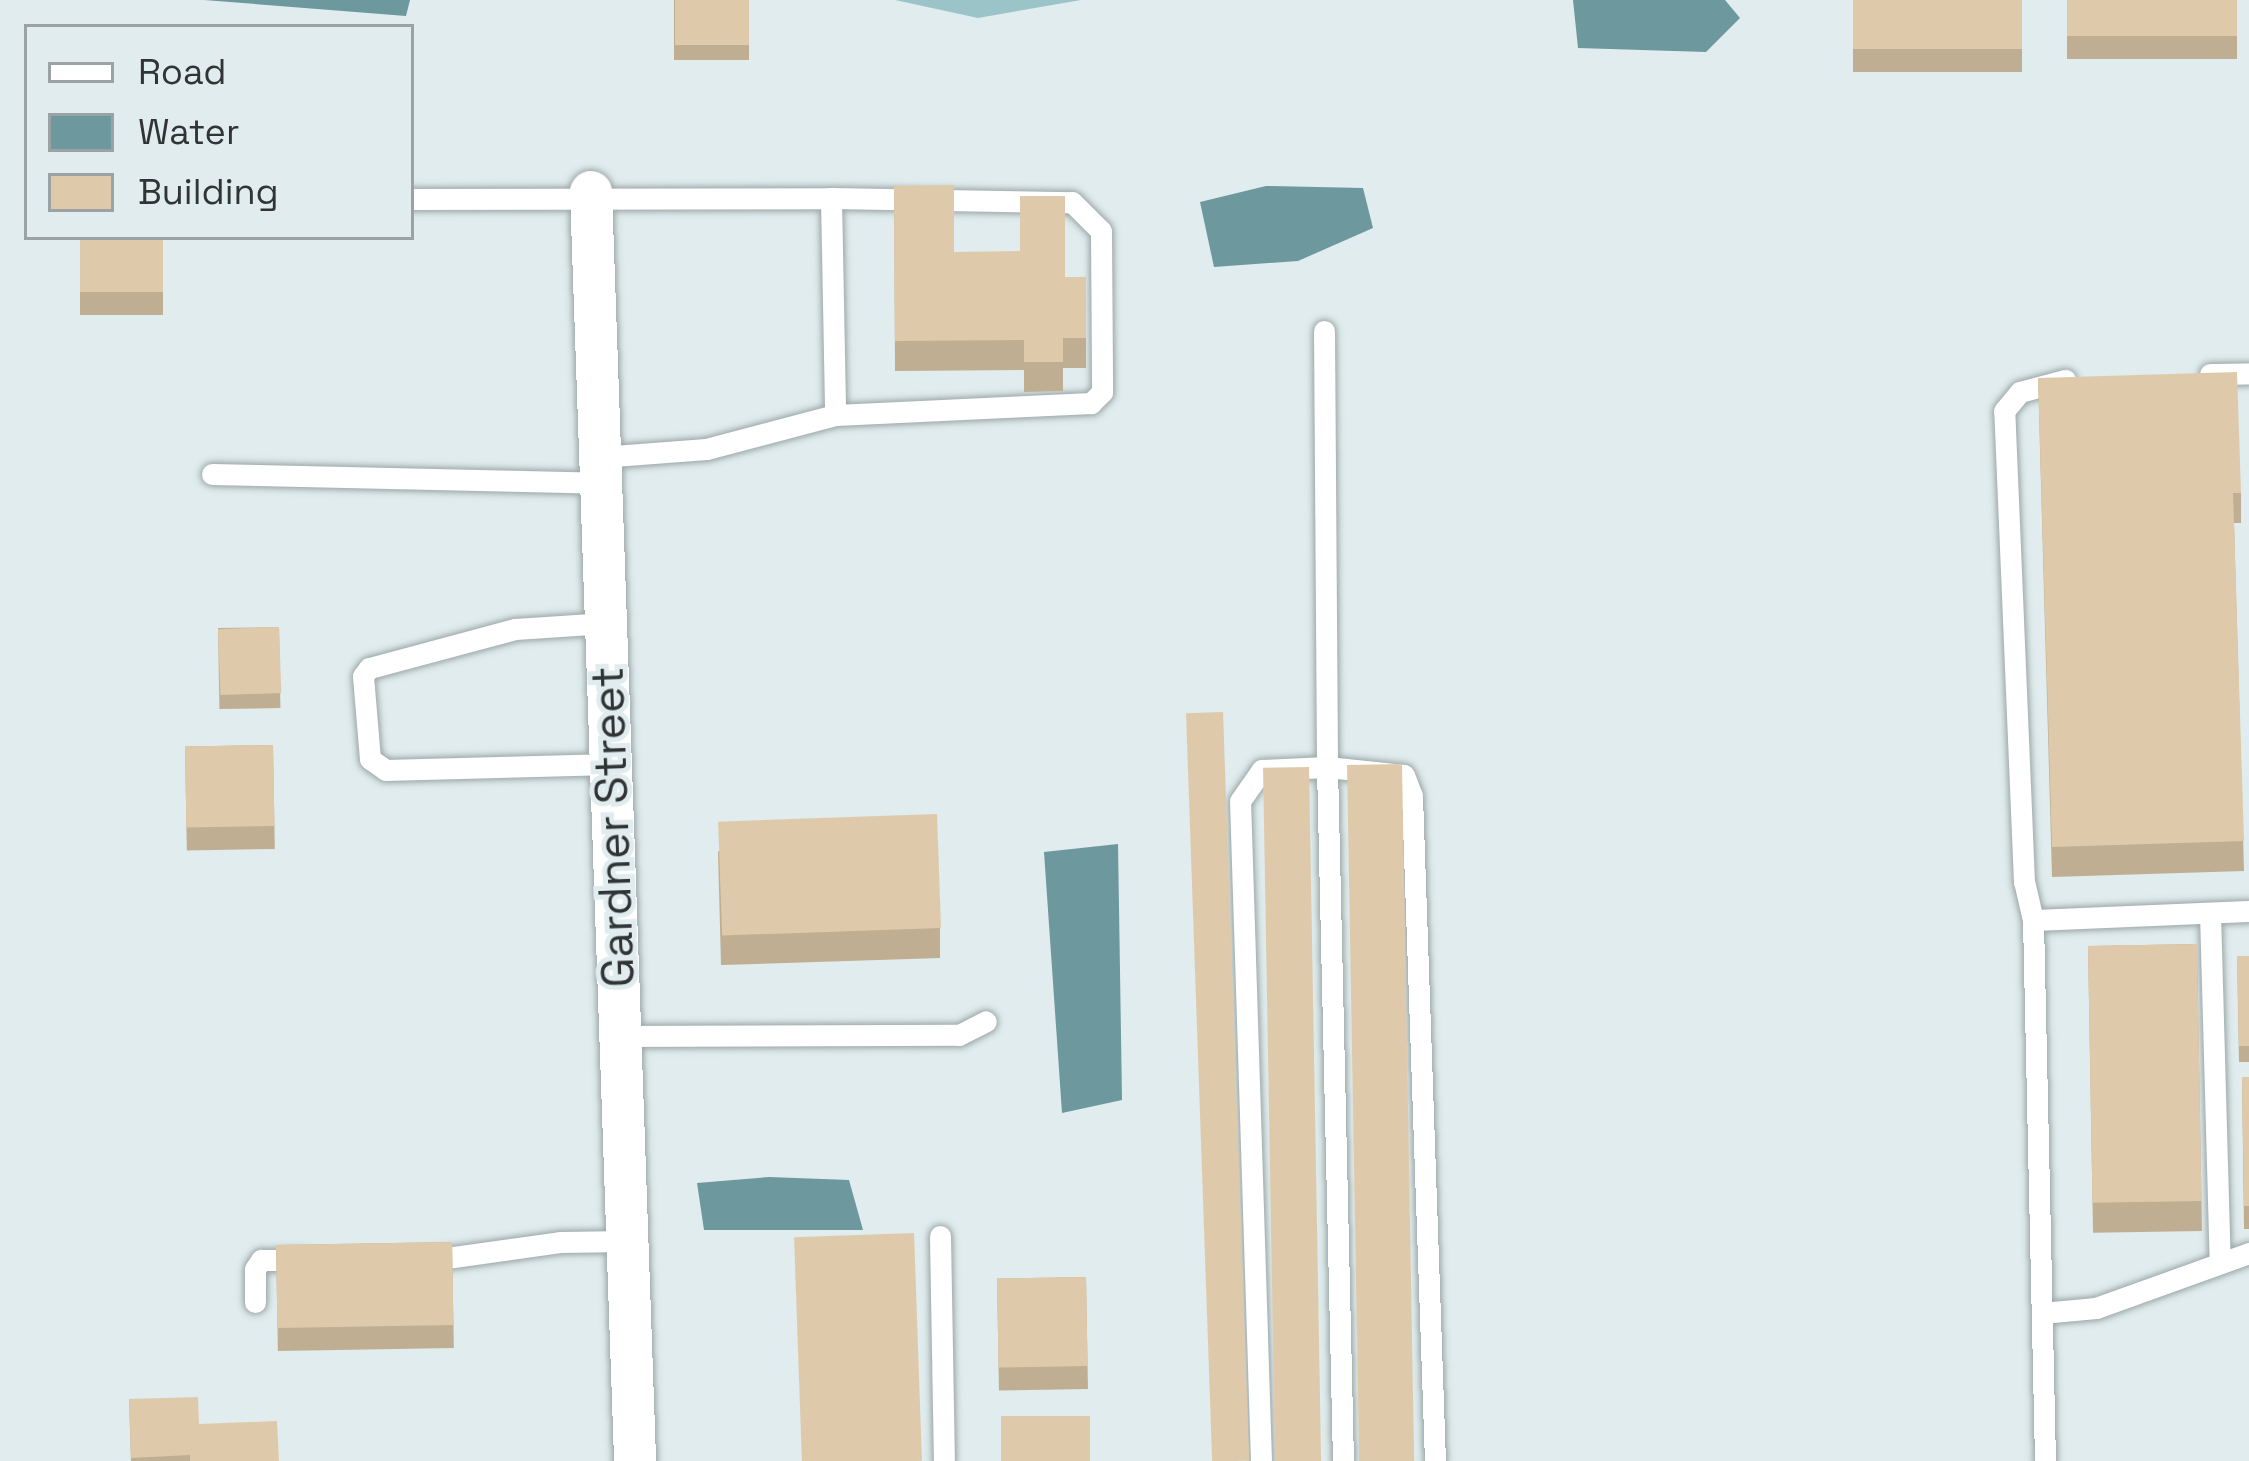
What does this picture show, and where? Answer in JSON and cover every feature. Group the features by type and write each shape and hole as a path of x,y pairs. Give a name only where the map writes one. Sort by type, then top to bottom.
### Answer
{"street":[{"name":"Gardner Street","path":"591,195 635,1461"}],"lane":[{"path":"212,474 601,470 835,416 1091,403 1102,392 1101,231 1072,202 591,195 414,199"},
{"path":"831,198 835,416"},
{"path":"1324,331 1327,767 1343,1461"},
{"path":"2185,375 2249,373"},
{"path":"2045,1461 2032,920 2024,883 2005,411 2020,392 2078,380"},
{"path":"606,623 515,629 369,668 364,676 370,758 386,770 610,764"},
{"path":"1261,1461 1240,801 1262,770 1327,767 1404,775 1412,796 1436,1461"},
{"path":"2032,920 2249,911"},
{"path":"2210,913 2220,1262"},
{"path":"620,1036 959,1035 986,1021"},
{"path":"940,1236 944,1461"},
{"path":"412,1260 560,1242 627,1241"},
{"path":"2042,1313 2096,1308 2249,1253"},
{"path":"255,1302 254,1269 261,1260 326,1260"}],"shaded area":[{"path":"895,0 1081,0 978,18"}],"water":[{"path":"204,0 410,0 406,16"},
{"path":"1573,0 1725,0 1740,18 1706,52 1578,48"},
{"path":"1266,186 1363,188 1373,228 1298,261 1214,267 1200,202"},
{"path":"1118,844 1122,1100 1062,1113 1044,852"},
{"path":"769,1177 849,1180 863,1230 704,1230 697,1183"}],"building":[{"path":"675,0 749,0 749,45 675,45"},
{"path":"1853,0 2022,0 2022,49 1853,49"},
{"path":"2067,0 2237,0 2237,36 2067,36"},
{"path":"954,185 954,252 1020,251 1020,196 1065,196 1065,277 1086,277 1086,338 1063,338 1063,362 1024,362 1024,340 895,341 894,186"},
{"path":"80,240 163,240 163,292 80,292"},
{"path":"2237,372 2241,493 2233,493 2244,841 2052,847 2038,378"},
{"path":"279,627 281,693 220,695 218,629"},
{"path":"1223,712 1249,1461 1212,1461 1186,713"},
{"path":"273,745 274,826 186,828 185,747"},
{"path":"1402,764 1414,1461 1359,1461 1347,765"},
{"path":"1309,767 1321,1461 1275,1461 1263,768"},
{"path":"937,814 941,928 722,936 718,822"},
{"path":"2197,944 2201,1201 2093,1203 2088,946"},
{"path":"2237,956 2249,956 2249,1046 2239,1046"},
{"path":"2242,1077 2249,1077 2249,1206 2244,1206"},
{"path":"914,1233 922,1461 802,1461 794,1237"},
{"path":"452,1242 453,1325 277,1328 276,1245"},
{"path":"1086,1277 1088,1366 999,1368 997,1279"},
{"path":"198,1397 199,1424 277,1421 279,1461 190,1461 190,1455 131,1458 129,1399"},
{"path":"1001,1416 1090,1416 1090,1461 1001,1461"}]}
